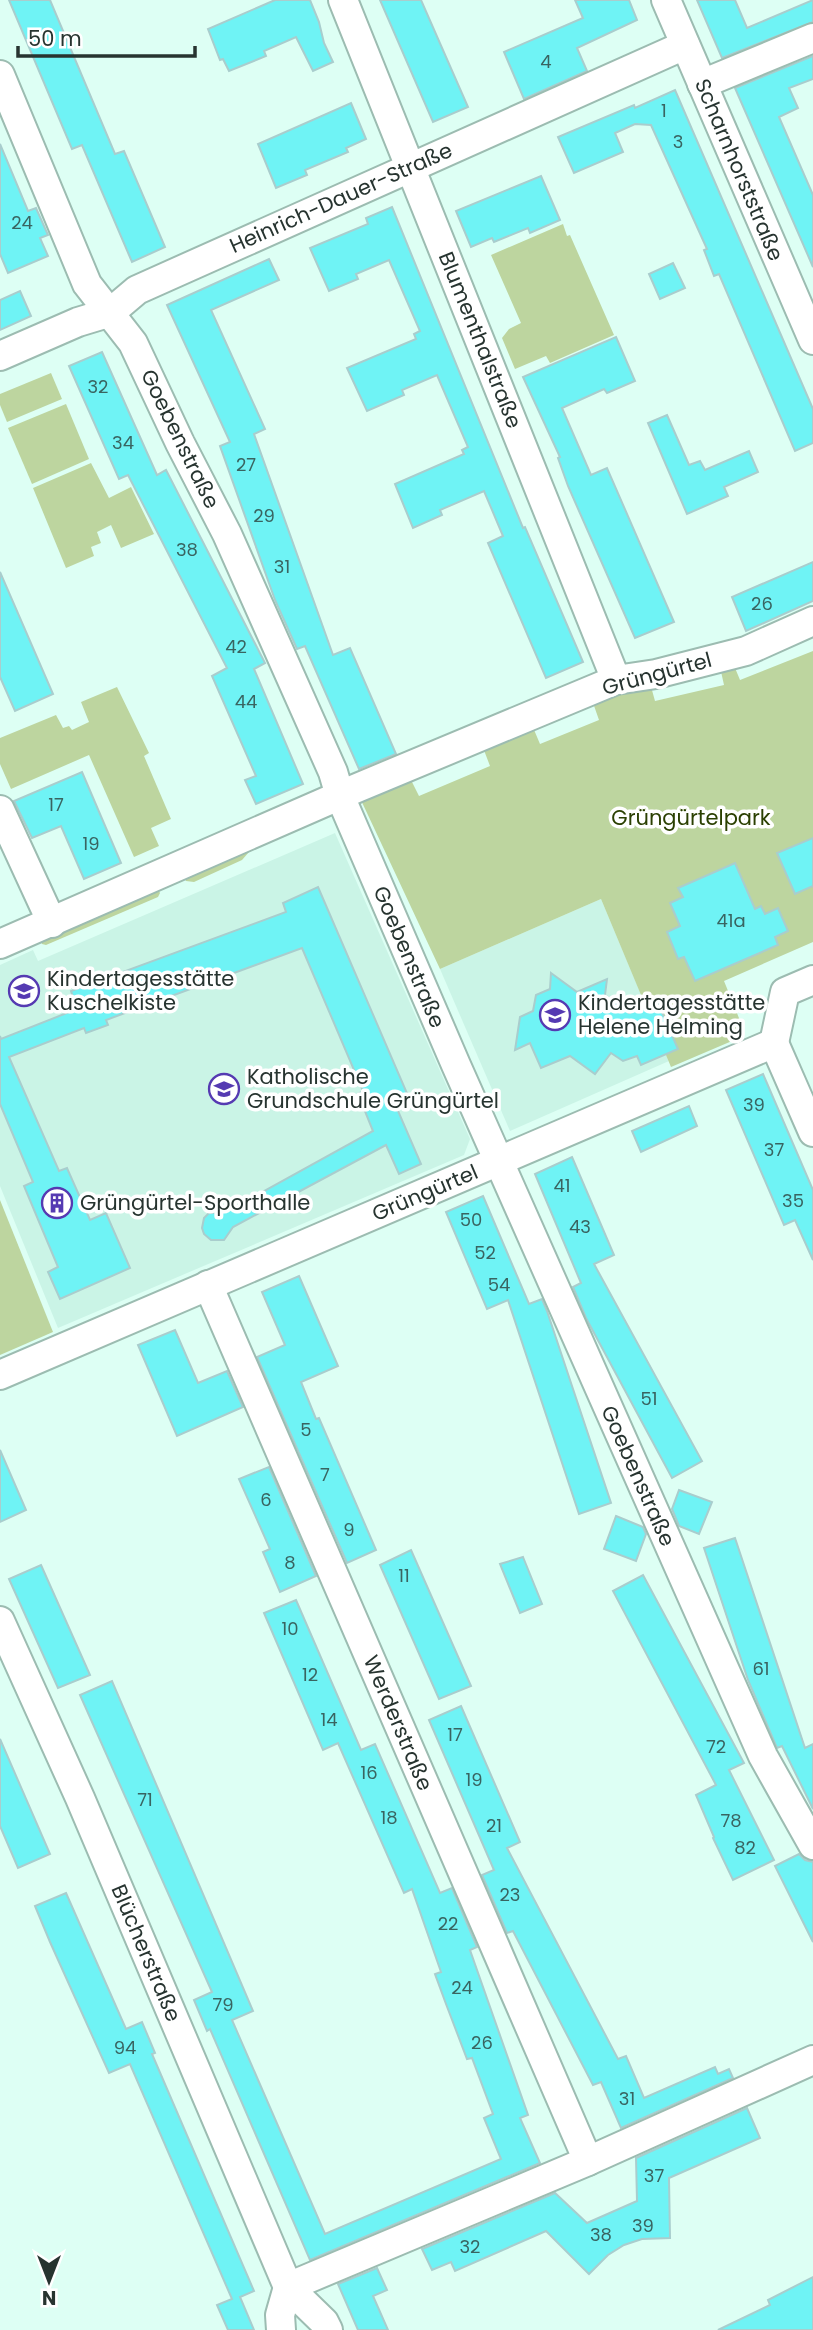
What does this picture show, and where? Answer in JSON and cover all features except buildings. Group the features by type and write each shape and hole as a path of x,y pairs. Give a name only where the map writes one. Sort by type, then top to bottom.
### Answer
{"street":[{"name":"Blumenthalstraße","path":"343,0 617,680"},
{"name":"Scharnhorststraße","path":"666,0 813,340"},
{"path":"702,84 813,38"},
{"name":"Heinrich-Dauer-Straße","path":"0,356 78,322 111,312 137,290 685,45"},
{"name":"Goebenstraße","path":"0,75 87,284 134,343 180,443 227,534 333,772 340,796 456,1065 763,1756 813,1844"},
{"name":"Grüngürtel","path":"0,944 340,796 617,680 656,674 746,650 813,621"},
{"path":"0,810 52,923"},
{"path":"813,980 785,992 774,1043 813,1132"},
{"name":"Grüngürtel","path":"0,1375 774,1043"},
{"name":"Werderstraße","path":"208,1285 588,2161"},
{"name":"Blücherstraße","path":"0,1621 89,1820 288,2287 324,2322 328,2330"},
{"path":"281,2330 280,2315 288,2287 588,2161 813,2060"}],"shaded area":[{"name":"Katholische Grundschule Grüngürtel","path":"335,833 470,1139 464,1155 58,1328 0,1186 0,965 33,950 38,961"},
{"name":"Kindertagesstätte Helene Helming","path":"601,899 669,1061 510,1131 440,969"}],"green space":[{"path":"563,224 614,335 550,363 546,356 515,369 502,338 509,329 521,323 491,255"},
{"path":"51,373 62,399 7,422 0,405 0,394"},
{"path":"66,404 89,459 32,484 8,428"},
{"path":"91,463 109,498 131,487 154,534 121,548 111,525 97,532 101,543 91,547 94,556 66,568 33,488"},
{"name":"Grüngürtelpark","path":"813,651 813,942 724,981 743,1028 739,1038 671,1067 601,899 440,969 360,798 409,776 419,796 490,766 482,745 532,725 540,744 599,720 592,700 650,683 655,701 724,685 720,667 733,663 740,680"},
{"path":"117,687 149,753 144,756 171,819 151,828 159,846 134,857 89,755 11,789 0,764 0,738 56,715 63,728 69,726 72,730 89,722 81,702"},
{"path":"258,843 260,847 249,852 242,860 194,882 186,881 183,875"},
{"path":"157,887 160,893 158,897 46,945 42,944 40,938"},
{"path":"0,1200 53,1332 0,1355"}],"place":[{"name":"Kindertagesstätte Kuschelkiste","path":"24,991"},
{"name":"Kindertagesstätte Helene Helming","path":"555,1015"},
{"name":"Katholische Grundschule Grüngürtel","path":"224,1089"},
{"name":"Grüngürtel-Sporthalle","path":"57,1203"}]}
